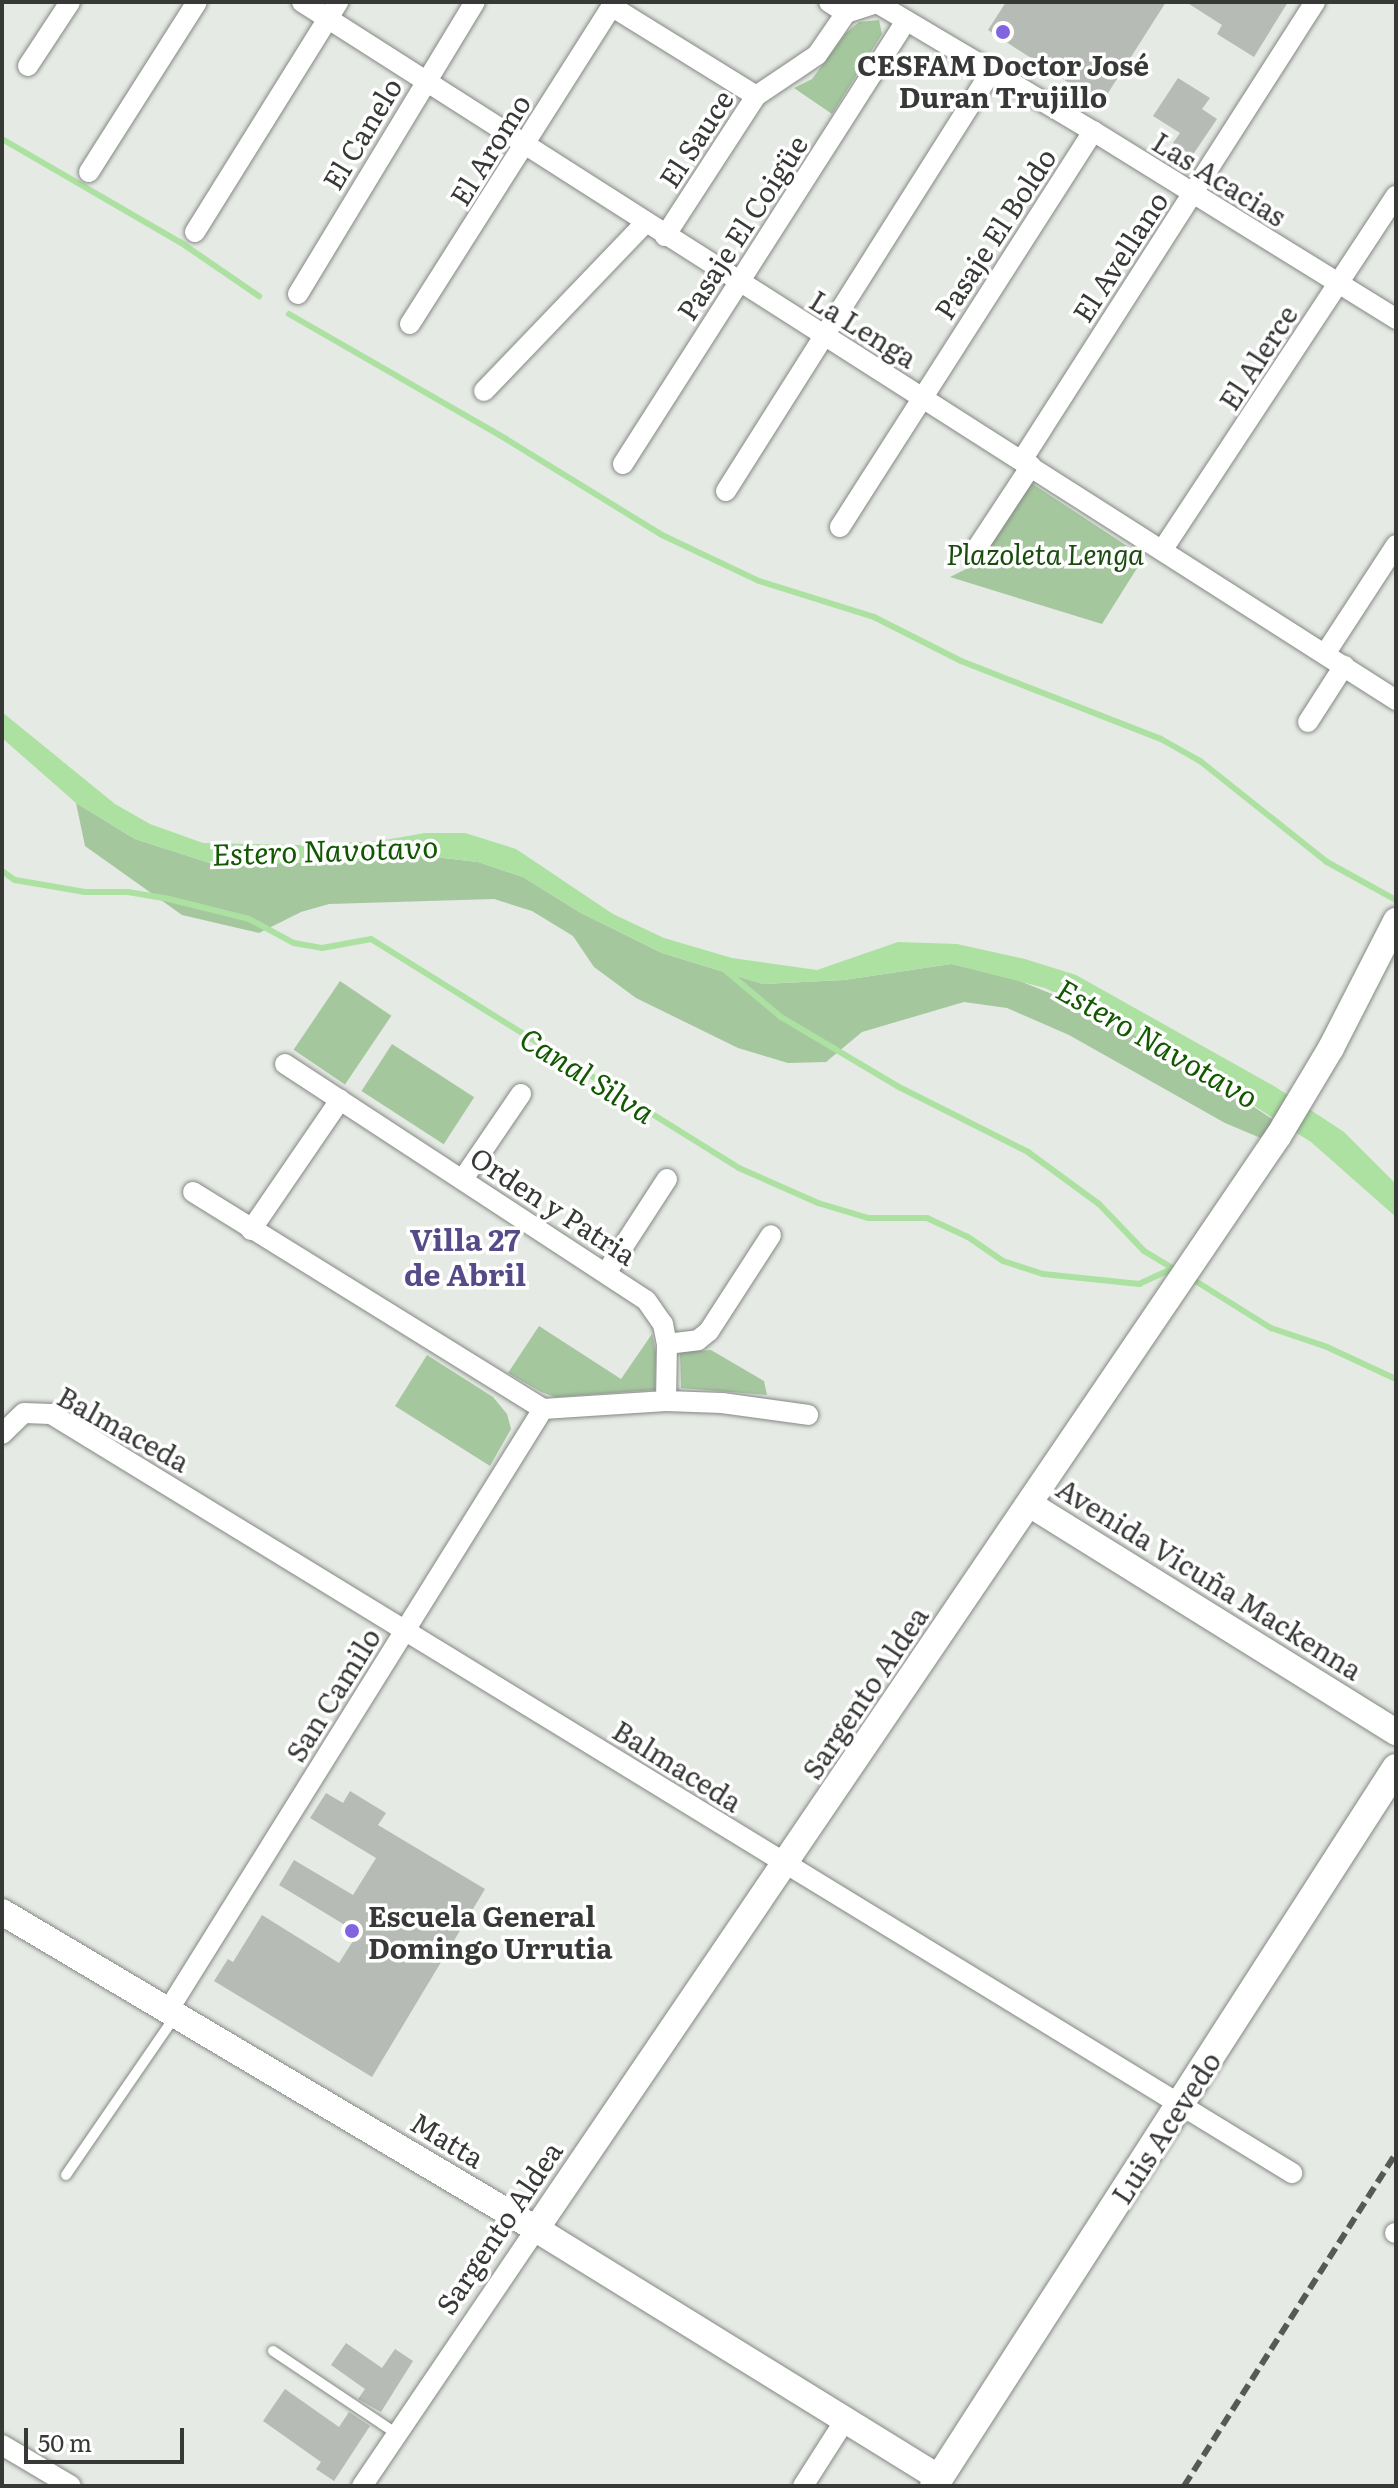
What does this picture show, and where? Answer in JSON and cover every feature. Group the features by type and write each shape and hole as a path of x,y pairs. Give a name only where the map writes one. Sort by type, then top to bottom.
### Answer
{"main road":[{"name":"Luis Acevedo","path":"937,2482 1396,1768"}],"street":[{"path":"28,66 70,2"},
{"path":"89,172 197,2"},
{"name":"La Lenga","path":"302,2 333,10 426,79 525,146 1396,700"},
{"name":"El Canelo","path":"298,294 475,2"},
{"name":"El Avellano","path":"975,551 1192,193 1315,2"},
{"name":"Las Acacias","path":"838,7 877,3 1093,131 1396,319"},
{"path":"613,4 756,96"},
{"name":"El Aromo","path":"410,324 613,4"},
{"name":"El Sauce","path":"665,236 756,96 817,55 838,7"},
{"path":"195,232 333,10"},
{"name":"Pasaje El Coigüe","path":"623,464 906,21"},
{"path":"726,491 992,71"},
{"name":"Pasaje El Boldo","path":"840,527 1093,131"},
{"name":"El Alerce","path":"1163,549 1396,196"},
{"path":"484,391 645,223"},
{"path":"1325,654 1396,545"},
{"path":"1308,722 1344,666"},
{"name":"Sargento Aldea","path":"362,2486 1031,1505 1279,1135 1308,1091 1396,921"},
{"name":"Orden y Patria","path":"285,1064 646,1300 663,1324 667,1344 666,1401"},
{"path":"463,1179 521,1094"},
{"path":"251,1230 340,1100"},
{"path":"606,1273 667,1179"},
{"path":"193,1192 543,1409 666,1401 722,1403 808,1415"},
{"path":"667,1344 698,1340 709,1331 771,1235"},
{"name":"San Camilo","path":"173,2011 405,1628 543,1409"},
{"name":"Balmaceda","path":"2,1434 16,1418 33,1411 51,1414 1292,2173"},
{"name":"Avenida Vicuña Mackenna","path":"1031,1505 1396,1732"},
{"name":"Matta","path":"2,1912 536,2229 845,2420 937,2482"},
{"path":"803,2486 845,2420"},
{"path":"2,2445 71,2486"}],"lane":[{"path":"66,2175 173,2011"},
{"path":"273,2351 397,2434"}],"green space":[{"path":"879,20 882,34 832,114 794,88 812,79 846,33 859,22"},
{"name":"Plazoleta Lenga","path":"1028,481 1144,557 1102,624 950,577 978,563"},
{"path":"76,803 135,839 213,864 350,862 417,855 478,862 523,877 581,913 662,953 763,984 844,980 951,964 1007,976 1089,1009 1215,1081 1278,1123 1263,1139 1225,1123 1069,1035 1007,1008 964,1002 862,1032 826,1062 788,1063 738,1048 636,998 594,967 573,936 532,911 494,899 329,904 301,912 259,933 182,915 85,846"},
{"path":"340,981 391,1016 345,1084 294,1050"},
{"path":"392,1044 474,1097 444,1144 362,1091"},
{"path":"539,1326 621,1379 652,1334 656,1353 655,1390 555,1397 541,1392 508,1373"},
{"path":"711,1350 764,1381 767,1395 681,1388 680,1352"},
{"path":"427,1355 493,1397 507,1414 511,1429 490,1466 395,1406"}],"water":[{"name":"Estero Navotavo","path":"2,712 115,804 150,824 203,843 301,845 379,841 425,833 465,833 516,849 613,914 664,938 732,958 817,970 898,942 957,944 1025,959 1076,975 1274,1086 1344,1132 1396,1184 1396,1217 1311,1142 1215,1081 1089,1009 1045,988 951,964 844,980 763,984 662,953 581,913 523,877 478,862 417,855 350,862 213,864 135,839 76,803 2,738"}],"building":[{"path":"1006,2 1166,2 1101,104 988,30"},
{"path":"1186,2 1288,2 1254,57 1217,34 1222,25"},
{"path":"1178,78 1210,98 1202,109 1217,119 1192,156 1173,143 1180,133 1153,116"},
{"name":"Escuela General Domingo Urrutia","path":"350,1791 386,1813 378,1825 485,1889 372,2077 214,1981 228,1959 233,1962 262,1915 339,1963 358,1933 279,1885 294,1860 353,1895 376,1858 310,1818 326,1793 343,1803"},
{"path":"346,2343 382,2368 395,2349 413,2361 381,2412 358,2399 365,2389 331,2365"},
{"path":"285,2389 339,2427 349,2412 370,2426 334,2481 316,2469 321,2462 263,2421"}],"waterway":[{"path":"2,139 180,242 259,296"},
{"path":"289,314 506,439 662,535 759,581 874,617 961,661 1161,739 1200,761 1327,862 1396,900"},
{"name":"Canal Silva","path":"2,871 15,880 85,892 128,892 169,899 249,919 294,943 322,948 371,939 739,1168 818,1203 868,1218 927,1218 968,1237 1003,1261 1043,1274 1139,1284 1173,1268"},
{"name":"Canal Silva","path":"725,970 781,1017 897,1086 1028,1152 1099,1204 1144,1251 1176,1270"},
{"name":"Canal Silva","path":"1189,1277 1271,1328 1327,1347 1396,1379"}],"railway":[{"path":"1184,2486 1396,2153"}],"place":[{"name":"CESFAM Doctor José Duran Trujillo","path":"1003,32"},
{"name":"Escuela General Domingo Urrutia","path":"352,1931"}],"district":[{"name":"Villa 27 de Abril","path":"465,1255"}]}
